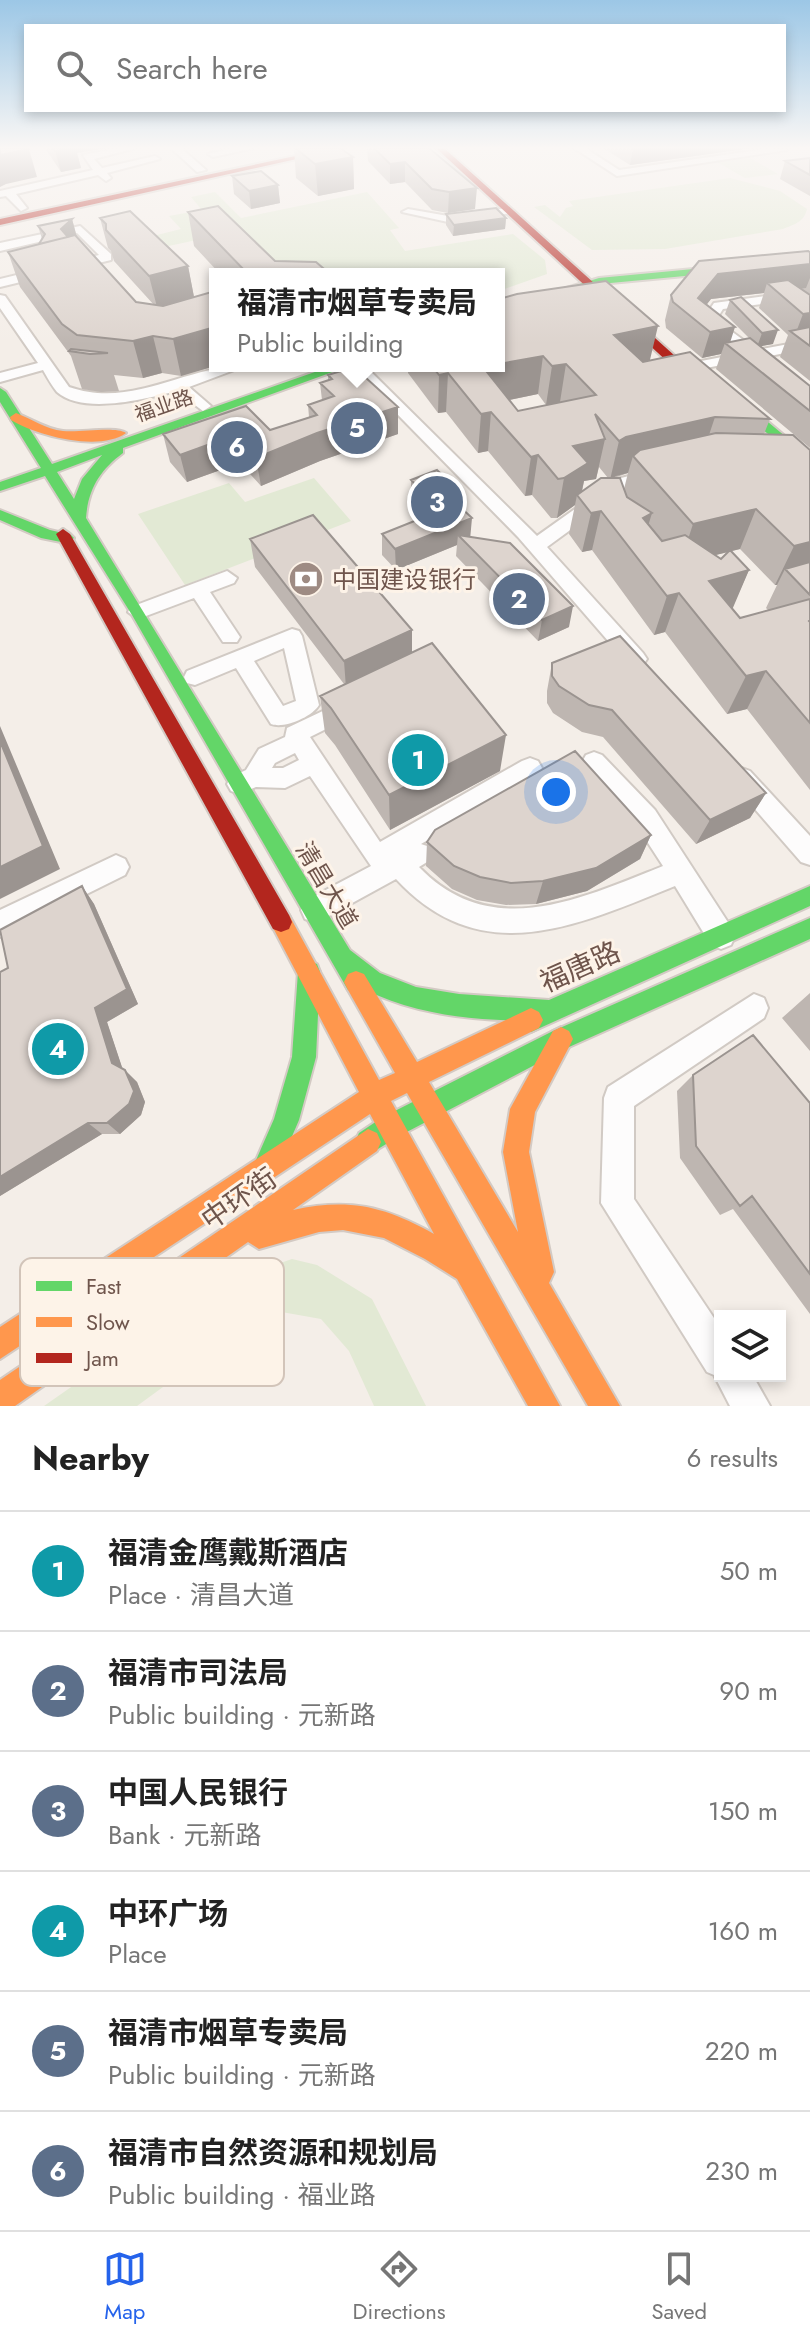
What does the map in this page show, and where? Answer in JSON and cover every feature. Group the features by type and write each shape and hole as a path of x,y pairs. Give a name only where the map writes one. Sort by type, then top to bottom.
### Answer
{"street":[{"path":"0,222 30,214"},
{"path":"417,214 448,219 488,214"},
{"path":"511,214 810,464"},
{"path":"521,214 810,483"},
{"path":"0,269 3,284 107,257 80,229 20,251"},
{"path":"0,247 20,251 43,250 47,255 31,264 46,275"},
{"path":"505,303 590,279 810,254"},
{"path":"505,311 590,279 810,261"},
{"path":"759,358 709,321 719,306 810,294"},
{"path":"782,297 801,313"},
{"path":"0,299 64,390 81,398 112,401 218,372"},
{"path":"741,303 760,320"},
{"path":"696,366 759,358 784,342 810,344"},
{"path":"0,378 50,370 85,379"},
{"name":"福业路","path":"134,435 203,406 300,372"},
{"name":"福业路","path":"0,487 26,473 325,372"},
{"path":"363,372 536,546 652,677"},
{"path":"117,383 170,386 203,406"},
{"name":"清昌大道","path":"0,392 246,781 314,910 605,1406"},
{"path":"16,417 32,431 47,434 134,435"},
{"path":"79,519 78,503 82,488 95,468 134,435"},
{"path":"536,546 623,483 677,470"},
{"name":"福业路","path":"0,476 26,473"},
{"path":"51,513 309,972 468,1270 545,1406"},
{"path":"0,515 20,521 41,536 66,538"},
{"path":"138,612 227,578"},
{"path":"198,589 230,637"},
{"path":"195,677 241,658"},
{"path":"375,695 295,734 376,857 530,768"},
{"path":"246,781 267,756 300,740"},
{"path":"726,760 810,854"},
{"path":"594,762 646,818 721,936"},
{"path":"246,781 285,778 315,763"},
{"path":"314,910 408,859 431,897 478,919 526,923 582,910 681,871"},
{"path":"0,924 116,867"},
{"name":"福唐路","path":"376,1095 552,1010 810,896"},
{"path":"392,1126 561,1039 810,928"},
{"path":"340,954 375,983 407,995 463,1008 552,1010"},
{"path":"266,1167 286,1120 304,1057 309,972"},
{"path":"714,1350 617,1203 619,1098 754,1008"},
{"path":"550,1314 531,1237 516,1152 523,1109 561,1039"},
{"name":"中环街","path":"129,1258 376,1095"},
{"name":"中环街","path":"204,1258 392,1126"},
{"path":"204,1258 302,1217 348,1213 388,1223 468,1270"},
{"name":"中环街","path":"0,1344 20,1331"},
{"path":"736,1382 751,1406"},
{"name":"中环街","path":"0,1398 20,1384"}],"green space":[{"path":"237,214 241,218 262,214 386,214 399,228 390,230 405,251 513,234 545,260 547,274 505,289 505,268 279,268 243,230 164,247 153,236 181,229 169,216"},
{"path":"543,214 556,214 560,217 562,214 806,214 798,222 783,229 665,249 592,250"},
{"path":"314,478 351,521 185,585 138,514 229,483 245,502"},
{"path":"292,1259 317,1265 372,1299 426,1406 374,1406 349,1351 321,1319 284,1312 284,1262"},
{"path":"73,1386 164,1386 137,1406 44,1406"}],"building":[{"path":"133,214 188,266 149,276 106,230 106,224 100,218"},
{"path":"190,214 226,214 275,261 316,262 323,268 242,268"},
{"path":"446,214 502,214 506,218 454,225"},
{"path":"72,219 61,229 68,237 39,244 45,234 38,226"},
{"path":"75,235 136,302 163,306 209,293 209,329 173,339 153,336 133,341 77,335 62,324 8,252"},
{"path":"808,251 810,264 718,274 698,298 735,327 710,332 673,302 671,295 699,261"},
{"path":"788,280 810,295 810,313 803,314 767,283"},
{"path":"606,281 658,326 614,335 643,362 690,352 770,419 715,417 619,441 595,414 605,439 573,446 588,463 558,479 538,455 531,457 491,412 481,414 448,373 439,375 437,372 487,372 518,411 596,395 566,364 552,366 543,356 505,363 505,297"},
{"path":"741,297 778,330 762,333 730,300"},
{"path":"810,327 810,346 790,331"},
{"path":"750,338 810,386 810,411 725,343"},
{"path":"69,351 108,353 90,354"},
{"path":"360,372 398,407 317,433 256,458 235,435 180,455 163,434 246,406 270,430 317,415 308,405 334,396 320,383 332,379 328,375"},
{"path":"716,433 793,435 810,450 810,542 794,546 756,509 693,524 633,456 640,450"},
{"path":"437,470 464,496 437,506 411,480"},
{"path":"601,478 620,478 627,497 652,513 643,518 662,541 685,535 721,559 730,550 749,570 709,581 740,618 810,599 810,723 766,671 746,676 679,593 667,596 601,511 591,513 577,495"},
{"path":"457,504 472,518 395,549 382,534"},
{"path":"313,515 412,630 344,661 250,539"},
{"path":"458,535 510,543 573,606 542,620"},
{"path":"810,562 810,595 785,569"},
{"path":"620,636 766,793 710,820 612,710 589,705 559,686 552,676 552,663"},
{"path":"432,643 506,735 389,795 320,696"},
{"path":"0,741 43,846 0,867"},
{"path":"575,751 651,835 596,868 543,881 511,883 480,877 454,866 427,842 435,830"},
{"path":"82,886 127,989 95,1008 112,1063 125,1070 134,1091 129,1104 107,1123 88,1123 0,1177 0,972 8,968 0,930"},
{"path":"753,1035 810,1103 810,1274 752,1196 740,1206 696,1146 693,1075"}],"traffic: fast":[{"path":"505,311 599,281 810,261"},
{"path":"0,487 326,372"},
{"path":"0,392 138,612 356,982"},
{"path":"733,399 810,464"},
{"path":"79,519 89,479 118,450"},
{"path":"0,515 39,532 66,538"},
{"path":"531,1020 810,896"},
{"path":"368,1142 392,1126 561,1039 810,928"},
{"path":"347,960 372,981 416,998 480,1008 545,1010"},
{"path":"266,1167 286,1120 304,1057 309,972"}],"traffic: slow":[{"path":"16,417 40,430 66,436 119,433"},
{"path":"281,922 468,1270 545,1406"},
{"path":"356,982 605,1406"},
{"path":"130,1258 376,1095 531,1020"},
{"path":"540,1272 516,1152 523,1109 561,1039"},
{"path":"201,1258 368,1142"},
{"path":"259,1235 319,1218 343,1216 366,1219 410,1236 463,1267"},
{"path":"0,1344 20,1331"},
{"path":"0,1398 20,1384"}],"traffic: jam":[{"path":"0,222 39,214"},
{"path":"512,214 701,386"},
{"path":"63,534 281,922"}],"place":[{"name":"福清市烟草专卖局","path":"357,428"},
{"name":"福清市自然资源和规划局","path":"237,447"},
{"name":"中国人民银行","path":"437,502"},
{"name":"中国建设银行","path":"306,579"},
{"name":"福清市司法局","path":"519,599"},
{"name":"福清金鹰戴斯酒店","path":"418,760"},
{"name":"中环广场","path":"58,1049"}]}
